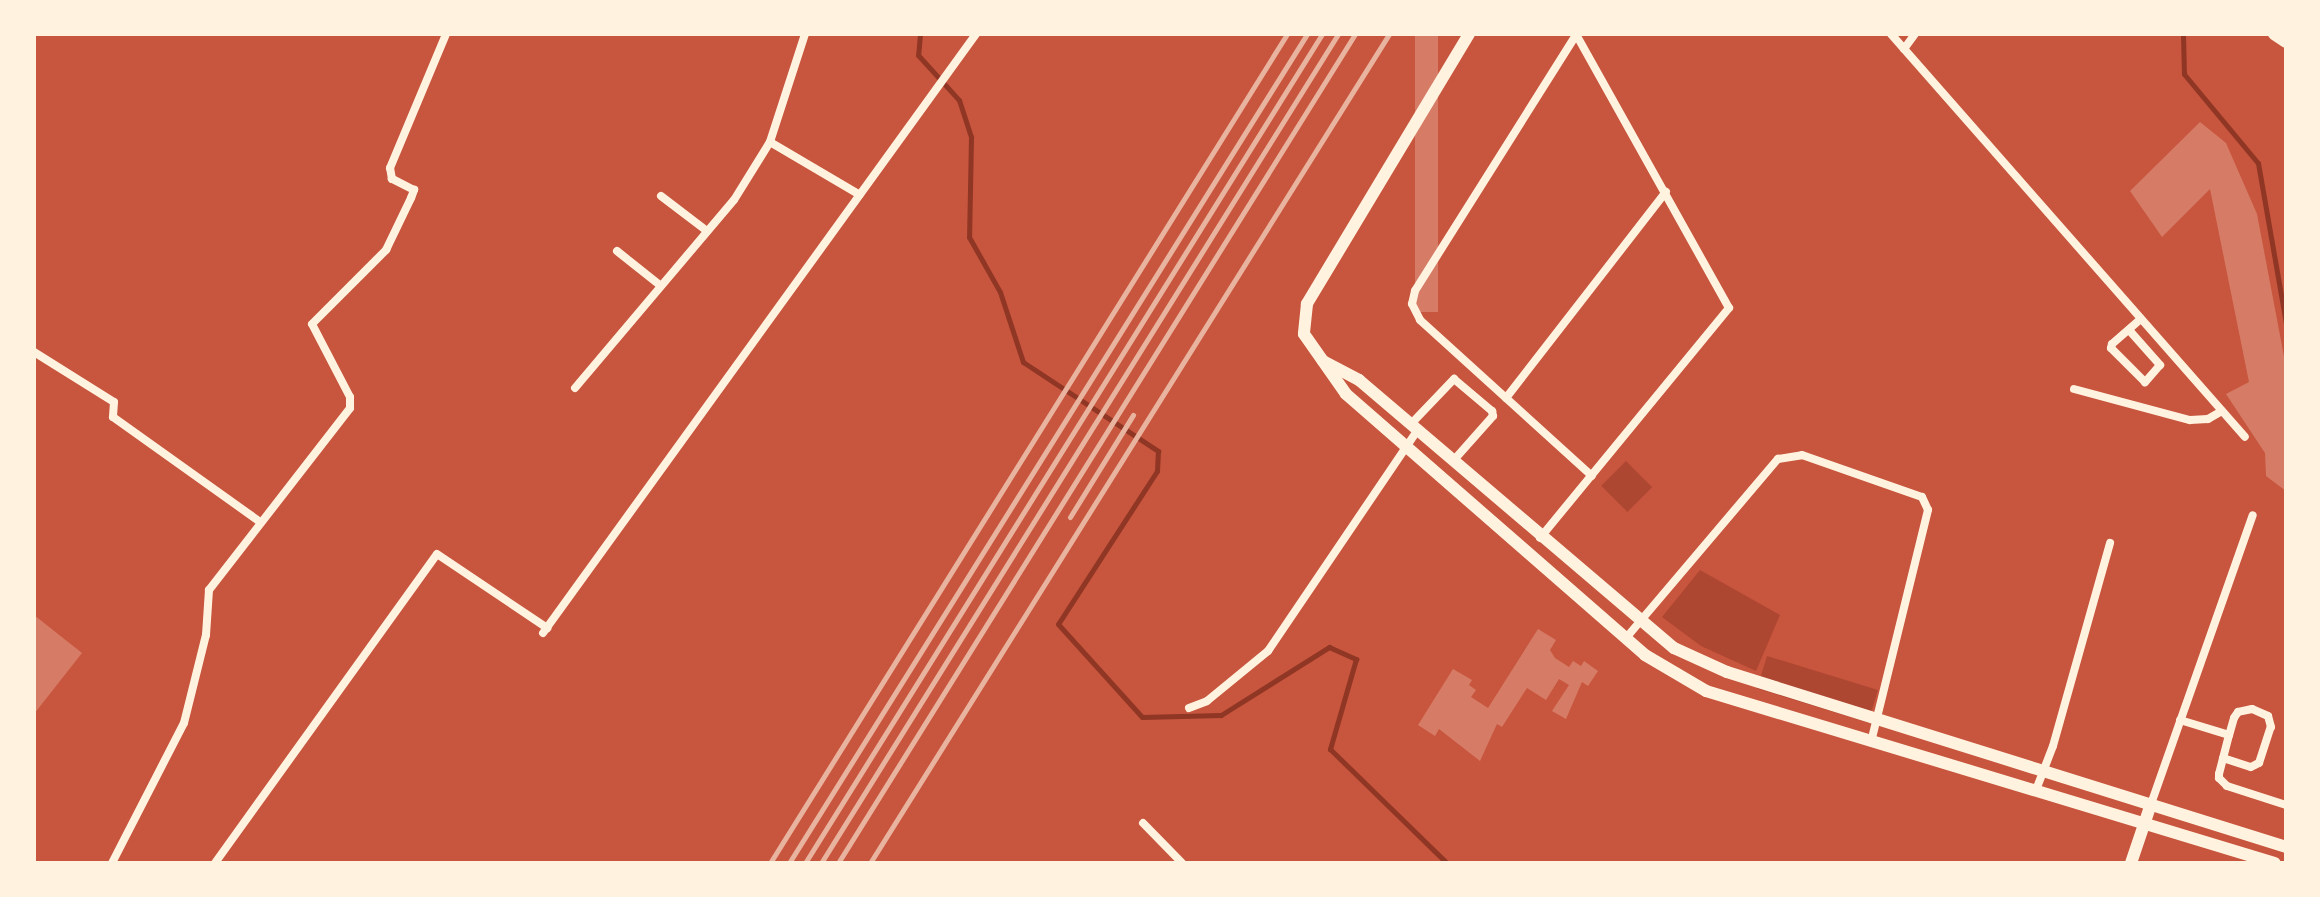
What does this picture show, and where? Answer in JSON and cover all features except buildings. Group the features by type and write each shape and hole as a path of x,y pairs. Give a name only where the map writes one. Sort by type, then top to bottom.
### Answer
{"street":[{"path":"112,863 184,723 206,635 209,590 259,521 350,408 350,397 312,324 386,250 411,198 414,190 392,179 390,168 446,34"},
{"path":"575,388 757,169 770,142 805,34"},
{"path":"215,863 437,554 545,631 976,34"},
{"path":"1469,34 1307,304 1304,334 1346,394 1626,638 1706,691 2275,863"},
{"path":"1540,538 1592,476 1729,308 1576,34 1415,291 1412,304 1420,320 1592,476"},
{"path":"1891,34 2245,437"},
{"path":"1904,49 1915,34"},
{"path":"2274,34 2286,42"},
{"path":"770,142 860,195"},
{"path":"1506,398 1666,192"},
{"path":"661,196 707,231"},
{"path":"617,251 661,286"},
{"path":"2129,330 2160,365 2145,382 2111,348 2129,330 2141,319"},
{"path":"34,352 114,402 113,417 259,521"},
{"path":"1321,360 1359,380 1540,538 1674,648 1727,672 2286,847"},
{"path":"1189,708 1207,701 1268,651 1413,428 1454,379 1492,411 1453,462"},
{"path":"2074,389 2190,420 2208,419 2222,411"},
{"path":"1626,638 1778,459 1802,455 1922,497 1928,510 1871,742"},
{"path":"2131,863 2253,515"},
{"path":"2036,790 2110,543"},
{"path":"1800,721 1806,697"},
{"path":"2223,758 2255,766 2271,722 2260,711 2244,709 2234,718 2223,758 2221,783 2286,805"},
{"path":"2180,720 2229,735"},
{"path":"2068,800 2074,779"},
{"path":"1143,823 1182,863"}],"shaded area":[{"path":"1626,461 1652,487 1627,512 1601,486"},
{"path":"1700,570 1780,615 1756,671 1701,646 1662,617"},
{"path":"1767,656 1878,690 1868,722 1757,689"}],"waterway":[{"path":"920,34 918,55 959,100 971,137 969,237 1000,292 1023,362 1158,451 1157,471 1058,624 1142,717 1221,715 1329,647 1356,659 1330,749 1447,863"},
{"path":"2183,34 2184,74 2258,163 2286,323"}],"railway":[{"path":"770,863 1287,34"},
{"path":"789,863 1307,34"},
{"path":"805,863 1322,34"},
{"path":"821,863 1338,34"},
{"path":"838,863 1355,34"},
{"path":"870,863 1389,34"},
{"path":"1070,517 1133,415"}]}
